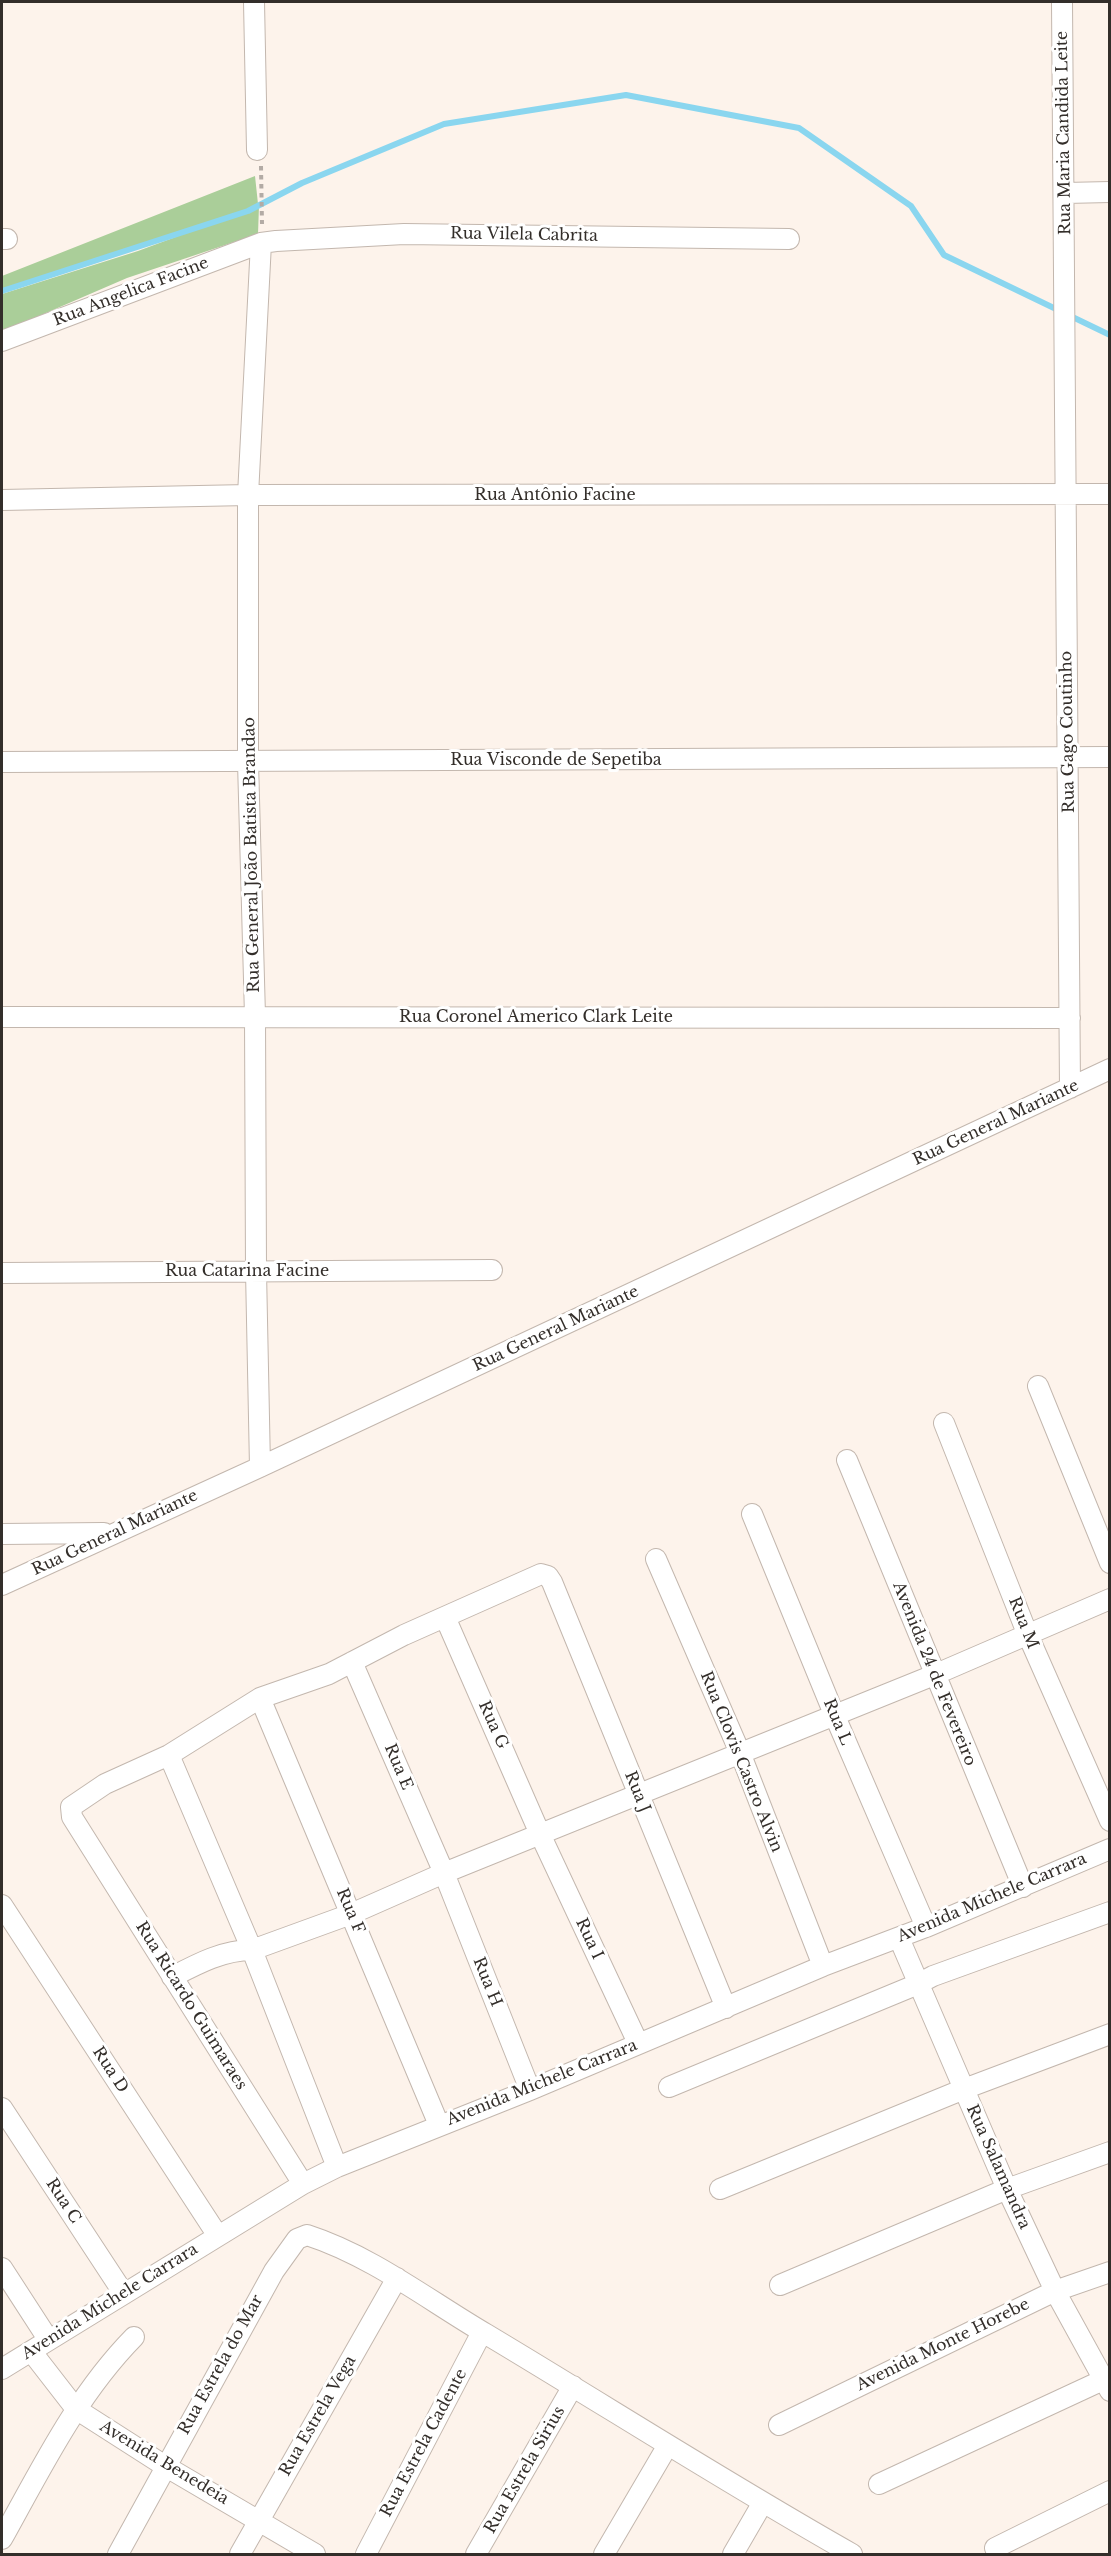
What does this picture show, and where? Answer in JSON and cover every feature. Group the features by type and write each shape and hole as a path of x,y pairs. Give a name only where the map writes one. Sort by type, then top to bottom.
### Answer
{"street":[{"path":"254,2 257,150"},
{"name":"Rua Maria Candida Leite","path":"1062,2 1065,193 1064,376"},
{"path":"1065,193 1110,192"},
{"name":"Rua Vilela Cabrita","path":"262,236 293,239 404,234 789,239"},
{"name":"Rua Angelica Facine","path":"2,341 262,236"},
{"name":"Rua General João Batista Brandao","path":"260,1467 256,1271 255,1016 248,762 248,495 262,236"},
{"name":"Rua Gago Coutinho","path":"1064,376 1070,1088"},
{"name":"Rua Antônio Facine","path":"2,500 248,495 1110,494"},
{"name":"Rua Visconde de Sepetiba","path":"2,762 1110,757"},
{"name":"Rua Coronel Americo Clark Leite","path":"2,1017 1070,1018"},
{"name":"Rua General Mariante","path":"2,1585 111,1533 260,1467 1110,1069"},
{"name":"Rua Catarina Facine","path":"2,1273 492,1270"},
{"path":"1038,1386 1110,1563"},
{"name":"Rua M","path":"944,1423 1027,1634 1110,1821"},
{"name":"Avenida 24 de Fevereiro","path":"847,1460 1023,1887"},
{"name":"Rua L","path":"752,1514 834,1714 926,1928"},
{"path":"2,1534 111,1533"},
{"name":"Rua Clovis Castro Alvin","path":"656,1559 741,1755 823,1966"},
{"name":"Rua J","path":"445,1617 541,1574 548,1576 726,2008"},
{"path":"172,1977 200,1962 239,1950 252,1950 351,1914 444,1873 741,1755 834,1714 934,1675 1110,1599"},
{"path":"337,2167 252,1950 169,1755 260,1698 329,1674 376,1648 445,1617"},
{"name":"Rua G","path":"445,1617 540,1834"},
{"name":"Rua E","path":"352,1662 444,1873"},
{"name":"Rua F","path":"260,1698 439,2125"},
{"name":"Rua Ricardo Guimaraes","path":"169,1755 105,1784 75,1803 70,1813 303,2184"},
{"name":"Rua I","path":"540,1834 638,2043"},
{"name":"Avenida Michele Carrara","path":"2,2369 303,2184 337,2167 530,2090 823,1966 926,1928 1110,1849"},
{"name":"Rua H","path":"444,1873 530,2090"},
{"name":"Rua D","path":"2,1905 218,2236"},
{"path":"669,2087 933,1976 1110,1912"},
{"name":"Rua Salamandra","path":"899,1938 1007,2189 1055,2291 1106,2386"},
{"path":"720,2189 964,2089 1110,2034"},
{"name":"Rua C","path":"2,2108 124,2294"},
{"path":"780,2285 1007,2189 1110,2152"},
{"name":"Rua Estrela do Mar","path":"118,2554 274,2271 297,2239 308,2235 325,2240 397,2278 762,2504 852,2554"},
{"path":"2,2268 48,2339"},
{"name":"Avenida Monte Horebe","path":"779,2425 1055,2291 1110,2272"},
{"name":"Rua Estrela Vega","path":"240,2554 397,2278"},
{"name":"Rua Estrela Cadente","path":"366,2554 482,2332"},
{"path":"2,2539 76,2409 109,2364 134,2337"},
{"name":"Avenida Benedeia","path":"31,2351 76,2409 165,2466 315,2554"},
{"name":"Rua Estrela Sirius","path":"476,2554 573,2386"},
{"path":"879,2484 1106,2386"},
{"path":"604,2554 668,2445"},
{"path":"995,2548 1110,2491"},
{"path":"733,2554 762,2504"}],"path":[{"path":"262,236 263,172"}],"green space":[{"path":"255,176 258,204 247,210 2,291 2,276"},
{"path":"259,206 258,234 127,278 2,332 2,294 138,251"}],"waterway":[{"path":"2,291 248,211 302,183 444,124 626,95 799,128 911,206 944,255 1110,335"}]}
